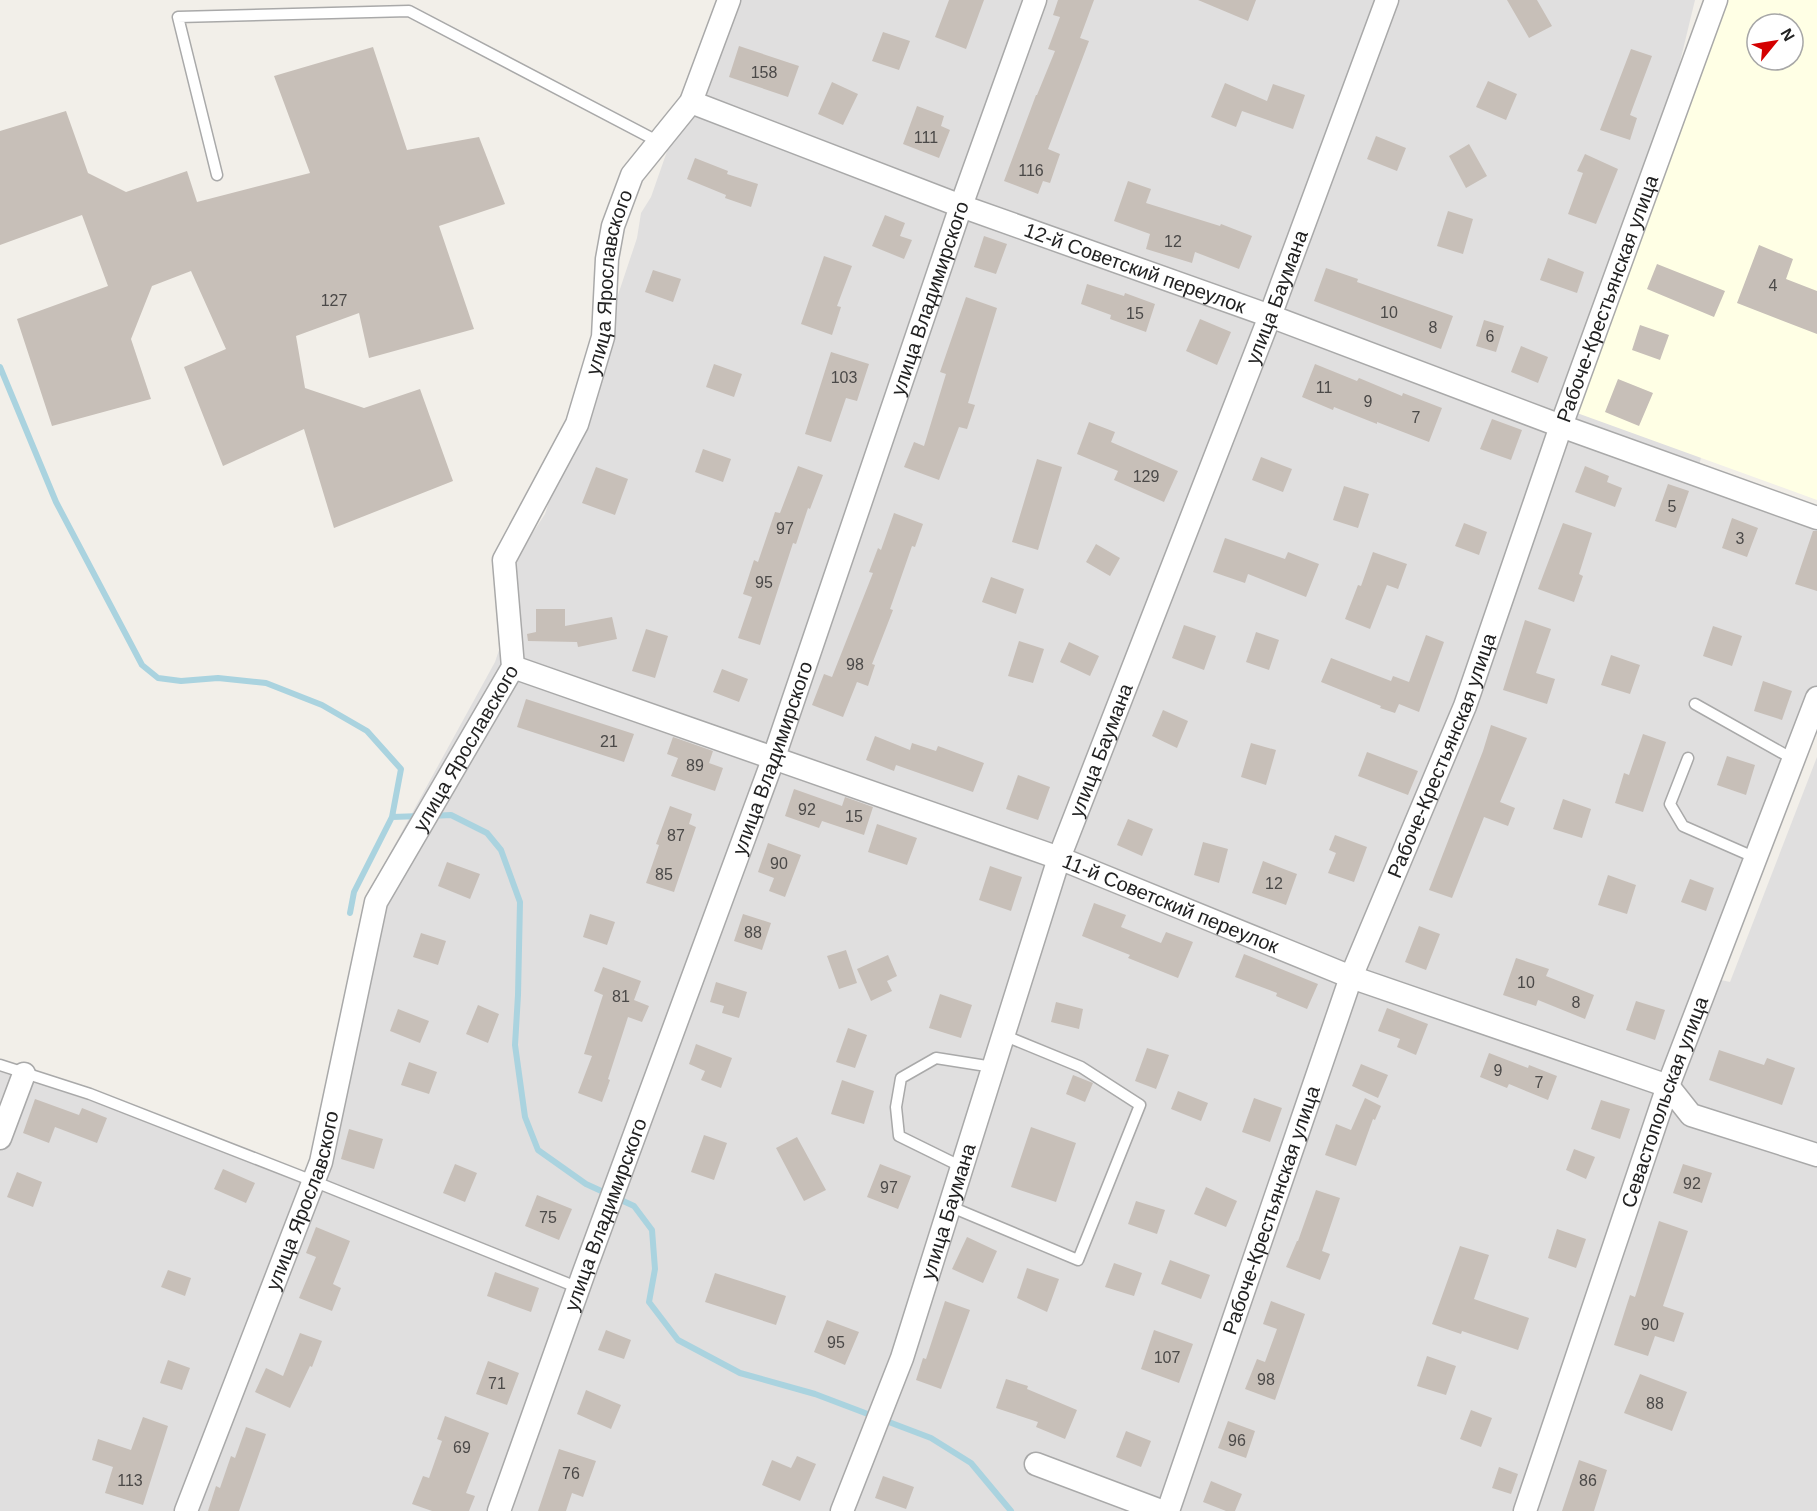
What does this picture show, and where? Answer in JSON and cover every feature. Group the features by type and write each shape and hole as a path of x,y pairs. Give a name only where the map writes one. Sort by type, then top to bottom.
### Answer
{"street":[{"name":"улица Ярославского","path":"186,1511 321,1162 376,902 513,667 504,560 577,424 603,337 607,259 613,226 632,175 692,102 729,0"},
{"name":"улица Владимирского","path":"499,1511 774,757 961,206 1035,0"},
{"name":"улица Баумана","path":"842,1511 902,1358 1059,858 1270,316 1387,0"},
{"name":"Рабоче-Крестьянская улица","path":"1168,1511 1351,977 1465,706 1561,426 1716,0"},
{"name":"12-й Советский переулок","path":"692,102 961,206 1270,316 1561,426 1817,518"},
{"name":"11-й Советский переулок","path":"513,667 1059,858 1351,977 1668,1086"},
{"name":"Севастопольская улица","path":"1525,1511 1668,1086 1817,698"},
{"path":"0,1138 24,1074"},
{"path":"1668,1086 1691,1115 1817,1155"},
{"path":"1036,1464 1161,1511"}],"lane":[{"path":"217,175 178,17 409,11 659,142"},
{"path":"1695,704 1793,759"},
{"path":"1688,758 1671,804 1683,826 1756,858"},
{"path":"949,1206 1078,1260 1140,1105 1081,1067 1003,1035"},
{"path":"962,1167 899,1136 896,1107 902,1078 936,1058 993,1067"},
{"path":"0,1065 90,1094 579,1288"}],"shaded area":[{"path":"720,0 1695,0 1635,248 1738,293 1695,484 1817,524 1817,727 1721,980 1730,982 1817,757 1817,1511 0,1511 0,1070 309,1176 383,866 495,662 518,593 515,560 545,514 637,238 641,213 651,197"},
{"path":"1728,0 1817,0 1817,500 1577,413"}],"building":[{"path":"949,0 984,0 966,49 935,37"},
{"path":"1058,0 1094,0 1080,38 1089,41 1048,149 1060,154 1050,183 1043,181 1038,194 1004,181 1055,51 1048,49 1060,17 1053,15"},
{"path":"1198,0 1256,0 1248,21"},
{"path":"1507,0 1537,0 1552,26 1529,38"},
{"path":"883,32 910,41 899,70 872,61"},
{"path":"739,46 799,66 788,97 729,77"},
{"path":"373,47 407,150 479,137 505,204 439,226 474,329 369,358 359,313 296,336 305,388 364,408 420,389 453,481 334,528 304,429 223,466 184,367 226,349 191,271 152,286 131,339 151,399 52,426 17,319 108,286 82,215 0,245 0,131 66,111 88,173 126,192 187,171 197,202 310,173 274,76"},
{"path":"1631,49 1652,56 1630,115 1637,118 1630,140 1600,130"},
{"path":"1488,81 1517,94 1506,120 1476,107"},
{"path":"832,82 858,94 843,125 818,114"},
{"path":"1225,83 1267,101 1273,84 1305,95 1293,129 1242,111 1236,127 1211,117"},
{"path":"917,106 944,116 941,126 950,130 939,158 903,144"},
{"path":"1376,136 1406,148 1397,171 1367,159"},
{"path":"1469,144 1487,176 1466,188 1449,156"},
{"path":"1585,154 1618,169 1596,224 1568,214 1583,173 1577,171"},
{"path":"695,158 728,171 727,174 758,184 751,207 725,198 726,195 687,179"},
{"path":"1128,181 1151,189 1146,203 1220,226 1221,224 1252,236 1239,269 1195,252 1192,263 1146,249 1150,234 1114,221"},
{"path":"1448,211 1473,219 1463,254 1437,246"},
{"path":"885,215 905,223 900,236 912,240 904,259 872,246"},
{"path":"984,236 1007,244 996,274 974,267"},
{"path":"1759,245 1793,259 1786,279 1817,291 1817,334 1737,303"},
{"path":"824,256 852,266 837,306 841,307 832,335 801,324"},
{"path":"1548,258 1584,272 1577,293 1540,280"},
{"path":"1657,264 1725,291 1714,317 1647,289"},
{"path":"1326,268 1358,279 1357,282 1453,316 1441,349 1314,301"},
{"path":"653,270 681,279 673,302 645,292"},
{"path":"1087,284 1124,296 1125,293 1155,304 1146,332 1110,319 1111,315 1081,304"},
{"path":"966,297 997,308 968,403 975,405 967,429 959,427 939,480 904,467 914,442 924,446 946,374 940,372"},
{"path":"1200,319 1231,332 1217,365 1186,351"},
{"path":"1484,320 1504,326 1496,352 1476,346"},
{"path":"1640,325 1669,335 1660,360 1632,350"},
{"path":"1521,346 1548,357 1538,383 1511,372"},
{"path":"831,352 869,364 857,401 846,398 831,442 805,434"},
{"path":"714,364 742,374 734,397 706,387"},
{"path":"1315,364 1357,381 1359,378 1402,396 1403,393 1442,408 1429,442 1334,407 1333,410 1302,397"},
{"path":"1618,379 1653,393 1639,426 1605,412"},
{"path":"1492,419 1522,430 1511,460 1480,449"},
{"path":"1089,422 1115,432 1111,442 1178,471 1164,502 1114,480 1118,471 1077,454"},
{"path":"703,449 731,459 723,482 695,472"},
{"path":"1261,457 1292,469 1283,492 1252,480"},
{"path":"1037,459 1062,467 1038,550 1012,542"},
{"path":"798,466 823,475 810,509 808,508 796,544 793,543 760,645 738,638 752,597 743,594 754,560 758,562 775,512 780,513"},
{"path":"1585,466 1609,476 1607,482 1622,488 1615,507 1575,492"},
{"path":"596,467 628,479 615,515 582,503"},
{"path":"1668,484 1689,491 1676,528 1655,521"},
{"path":"1344,486 1369,494 1358,528 1333,520"},
{"path":"894,513 923,524 915,547 912,546 890,609 893,610 872,664 875,665 868,686 857,682 843,717 812,705 824,674 832,677 873,573 869,572 878,548 881,550"},
{"path":"1732,518 1758,528 1747,557 1722,548"},
{"path":"1464,523 1487,532 1479,555 1455,546"},
{"path":"1563,523 1592,533 1579,574 1583,576 1574,602 1538,589"},
{"path":"1813,531 1817,531 1817,591 1795,584"},
{"path":"1225,538 1285,559 1288,552 1319,564 1306,597 1248,574 1245,583 1213,572"},
{"path":"1096,544 1120,558 1110,576 1086,562"},
{"path":"1373,552 1407,564 1398,589 1387,585 1370,629 1345,619 1358,585 1361,586"},
{"path":"991,577 1024,589 1016,614 982,602"},
{"path":"536,609 565,609 565,626 612,617 617,639 578,647 577,642 528,641 527,634 536,632"},
{"path":"1525,620 1551,629 1536,673 1555,679 1547,704 1503,690"},
{"path":"1184,625 1216,636 1204,670 1172,658"},
{"path":"1713,626 1742,636 1732,666 1703,656"},
{"path":"646,629 668,636 655,678 632,671"},
{"path":"1256,632 1279,640 1269,670 1246,662"},
{"path":"1426,635 1444,642 1419,712 1399,704 1395,713 1321,682 1331,658 1391,681 1393,676 1409,682"},
{"path":"1019,641 1044,649 1033,683 1008,676"},
{"path":"1069,642 1099,656 1090,676 1060,662"},
{"path":"1611,655 1640,665 1630,694 1601,685"},
{"path":"722,669 748,679 739,702 713,692"},
{"path":"1763,681 1792,691 1782,720 1754,711"},
{"path":"526,699 634,734 624,762 517,727"},
{"path":"1163,710 1188,721 1177,748 1152,736"},
{"path":"1491,725 1527,738 1500,802 1515,808 1508,826 1484,817 1452,898 1429,890"},
{"path":"1643,734 1666,742 1643,812 1615,803 1624,773 1629,775"},
{"path":"875,736 910,750 912,743 936,751 938,746 984,763 973,792 896,765 894,771 866,760"},
{"path":"673,737 713,751 709,763 723,768 715,791 671,776 678,758 667,754"},
{"path":"1251,743 1276,750 1266,785 1241,777"},
{"path":"1367,752 1418,771 1408,795 1358,776"},
{"path":"1727,756 1755,765 1746,795 1717,785"},
{"path":"1018,775 1050,787 1038,820 1006,809"},
{"path":"794,789 842,806 845,797 873,807 864,835 822,821 819,828 785,816"},
{"path":"1563,799 1591,809 1582,838 1553,829"},
{"path":"670,806 692,814 689,824 696,827 674,892 646,883 659,845 656,844"},
{"path":"1128,819 1153,829 1142,856 1117,845"},
{"path":"877,824 917,838 907,865 868,852"},
{"path":"1335,835 1367,847 1354,882 1328,873 1336,853 1329,850"},
{"path":"1203,842 1228,849 1219,883 1194,875"},
{"path":"768,843 801,855 785,897 769,891 774,878 758,872"},
{"path":"1263,861 1297,874 1286,905 1252,893"},
{"path":"447,862 480,874 470,899 438,886"},
{"path":"990,866 1022,877 1011,911 979,900"},
{"path":"1608,875 1636,885 1627,914 1598,905"},
{"path":"1690,879 1714,888 1706,911 1681,902"},
{"path":"1094,903 1126,915 1121,927 1161,943 1166,932 1193,942 1178,978 1128,958 1130,955 1082,936"},
{"path":"590,914 615,922 607,945 583,937"},
{"path":"743,914 771,923 762,950 734,941"},
{"path":"1419,926 1440,934 1426,970 1405,962"},
{"path":"421,933 446,941 438,965 413,957"},
{"path":"846,950 857,983 839,989 827,956"},
{"path":"1244,954 1318,984 1307,1009 1276,996 1277,993 1235,977"},
{"path":"888,955 897,976 887,981 892,991 871,1001 857,969"},
{"path":"1516,958 1549,969 1546,976 1594,995 1585,1019 1538,1000 1536,1006 1503,995"},
{"path":"603,967 641,981 634,1000 649,1006 642,1022 628,1017 602,1102 578,1093 592,1056 584,1054 603,995 594,991"},
{"path":"716,982 747,992 739,1018 722,1013 724,1006 710,1002"},
{"path":"940,994 972,1005 961,1038 929,1028"},
{"path":"1636,1001 1665,1010 1655,1040 1626,1030"},
{"path":"1056,1002 1083,1009 1079,1029 1051,1022"},
{"path":"478,1005 499,1014 488,1043 466,1034"},
{"path":"1387,1008 1428,1024 1416,1055 1397,1047 1400,1039 1378,1031"},
{"path":"398,1009 429,1021 420,1043 390,1031"},
{"path":"848,1028 867,1035 855,1068 836,1062"},
{"path":"696,1044 732,1058 721,1088 701,1080 705,1071 689,1064"},
{"path":"1147,1048 1169,1055 1156,1089 1135,1081"},
{"path":"1719,1050 1764,1065 1767,1058 1795,1068 1782,1105 1709,1080"},
{"path":"1489,1053 1557,1076 1548,1100 1509,1084 1507,1088 1480,1077"},
{"path":"409,1062 437,1072 429,1094 401,1085"},
{"path":"1361,1064 1388,1075 1378,1098 1352,1086"},
{"path":"1073,1075 1093,1083 1085,1102 1066,1094"},
{"path":"842,1080 874,1091 864,1124 831,1114"},
{"path":"1178,1091 1208,1103 1201,1121 1171,1109"},
{"path":"1254,1098 1282,1108 1270,1142 1242,1132"},
{"path":"1365,1098 1381,1106 1375,1120 1373,1119 1356,1166 1325,1155 1336,1124 1351,1130"},
{"path":"35,1099 79,1115 82,1108 107,1118 97,1143 55,1127 49,1143 23,1133"},
{"path":"1601,1100 1630,1109 1620,1139 1591,1129"},
{"path":"1031,1127 1076,1143 1056,1202 1011,1187"},
{"path":"349,1129 383,1139 374,1169 341,1159"},
{"path":"704,1135 727,1143 714,1180 691,1172"},
{"path":"797,1137 826,1190 804,1201 776,1148"},
{"path":"1574,1149 1595,1157 1586,1179 1566,1170"},
{"path":"455,1164 477,1173 465,1202 443,1193"},
{"path":"880,1164 911,1176 898,1209 867,1197"},
{"path":"1683,1164 1712,1173 1702,1203 1673,1193"},
{"path":"223,1169 255,1183 246,1203 214,1189"},
{"path":"17,1172 42,1182 33,1207 7,1197"},
{"path":"1206,1187 1237,1201 1226,1227 1194,1214"},
{"path":"1316,1190 1340,1198 1322,1251 1330,1254 1320,1280 1286,1267"},
{"path":"537,1195 572,1209 559,1240 525,1226"},
{"path":"1136,1201 1165,1210 1157,1234 1128,1224"},
{"path":"1659,1221 1688,1231 1663,1306 1684,1313 1674,1342 1655,1336 1648,1356 1614,1345 1630,1295 1635,1297"},
{"path":"316,1227 350,1241 333,1284 341,1288 332,1311 299,1298 316,1257 306,1253"},
{"path":"1557,1229 1586,1239 1576,1268 1548,1258"},
{"path":"967,1237 997,1251 983,1283 952,1269"},
{"path":"1460,1246 1489,1255 1474,1299 1529,1318 1518,1350 1462,1331 1461,1334 1432,1324"},
{"path":"1170,1260 1210,1275 1201,1299 1161,1284"},
{"path":"1114,1263 1142,1273 1134,1296 1105,1287"},
{"path":"1027,1268 1059,1279 1047,1312 1017,1298"},
{"path":"168,1270 191,1278 185,1296 161,1287"},
{"path":"495,1272 539,1288 531,1312 487,1296"},
{"path":"715,1273 786,1296 776,1325 705,1302"},
{"path":"945,1301 970,1310 941,1389 916,1380 923,1358 926,1359"},
{"path":"1271,1301 1305,1314 1275,1400 1245,1389 1257,1359 1265,1362 1277,1329 1263,1324"},
{"path":"827,1320 859,1332 845,1365 814,1352"},
{"path":"606,1330 631,1340 624,1359 598,1350"},
{"path":"1154,1330 1193,1344 1179,1383 1141,1369"},
{"path":"300,1333 322,1341 312,1367 310,1366 290,1408 255,1392 266,1368 283,1376"},
{"path":"1427,1356 1456,1366 1446,1395 1417,1386"},
{"path":"168,1360 190,1368 182,1390 160,1383"},
{"path":"488,1361 519,1373 507,1405 476,1394"},
{"path":"1640,1374 1687,1392 1672,1431 1624,1413"},
{"path":"1006,1379 1028,1386 1027,1389 1077,1410 1065,1439 1036,1427 1038,1422 996,1408"},
{"path":"586,1390 621,1405 611,1429 577,1414"},
{"path":"1471,1410 1492,1418 1481,1447 1460,1439"},
{"path":"445,1416 489,1433 466,1493 475,1496 469,1511 432,1511 412,1504 423,1476 429,1478 442,1441 437,1439"},
{"path":"143,1417 168,1426 143,1505 105,1493 113,1467 92,1460 98,1439 131,1450"},
{"path":"1228,1421 1255,1431 1246,1458 1218,1448"},
{"path":"246,1427 266,1434 239,1511 208,1511 216,1486 220,1488 231,1456 235,1458"},
{"path":"1126,1431 1151,1441 1141,1467 1116,1457"},
{"path":"559,1449 596,1461 583,1497 572,1493 566,1511 538,1511"},
{"path":"797,1456 816,1464 800,1501 762,1485 772,1460 791,1468"},
{"path":"1579,1460 1607,1470 1594,1511 1562,1511"},
{"path":"1499,1467 1518,1474 1511,1494 1492,1488"},
{"path":"883,1476 914,1487 906,1509 875,1498"},
{"path":"1211,1481 1242,1494 1235,1511 1226,1511 1203,1502"}],"waterway":[{"path":"0,367 56,502 142,665 158,678 181,681 218,678 266,683 322,705 367,731 401,769 392,817 354,892 350,913"},
{"path":"431,816 451,815 487,833 501,850 520,902 515,1045 525,1117 538,1150 586,1184 634,1206 652,1230 655,1269 649,1302 678,1340 740,1373 815,1394 931,1438 971,1463 1011,1511"},
{"path":"392,817 421,816"}]}
